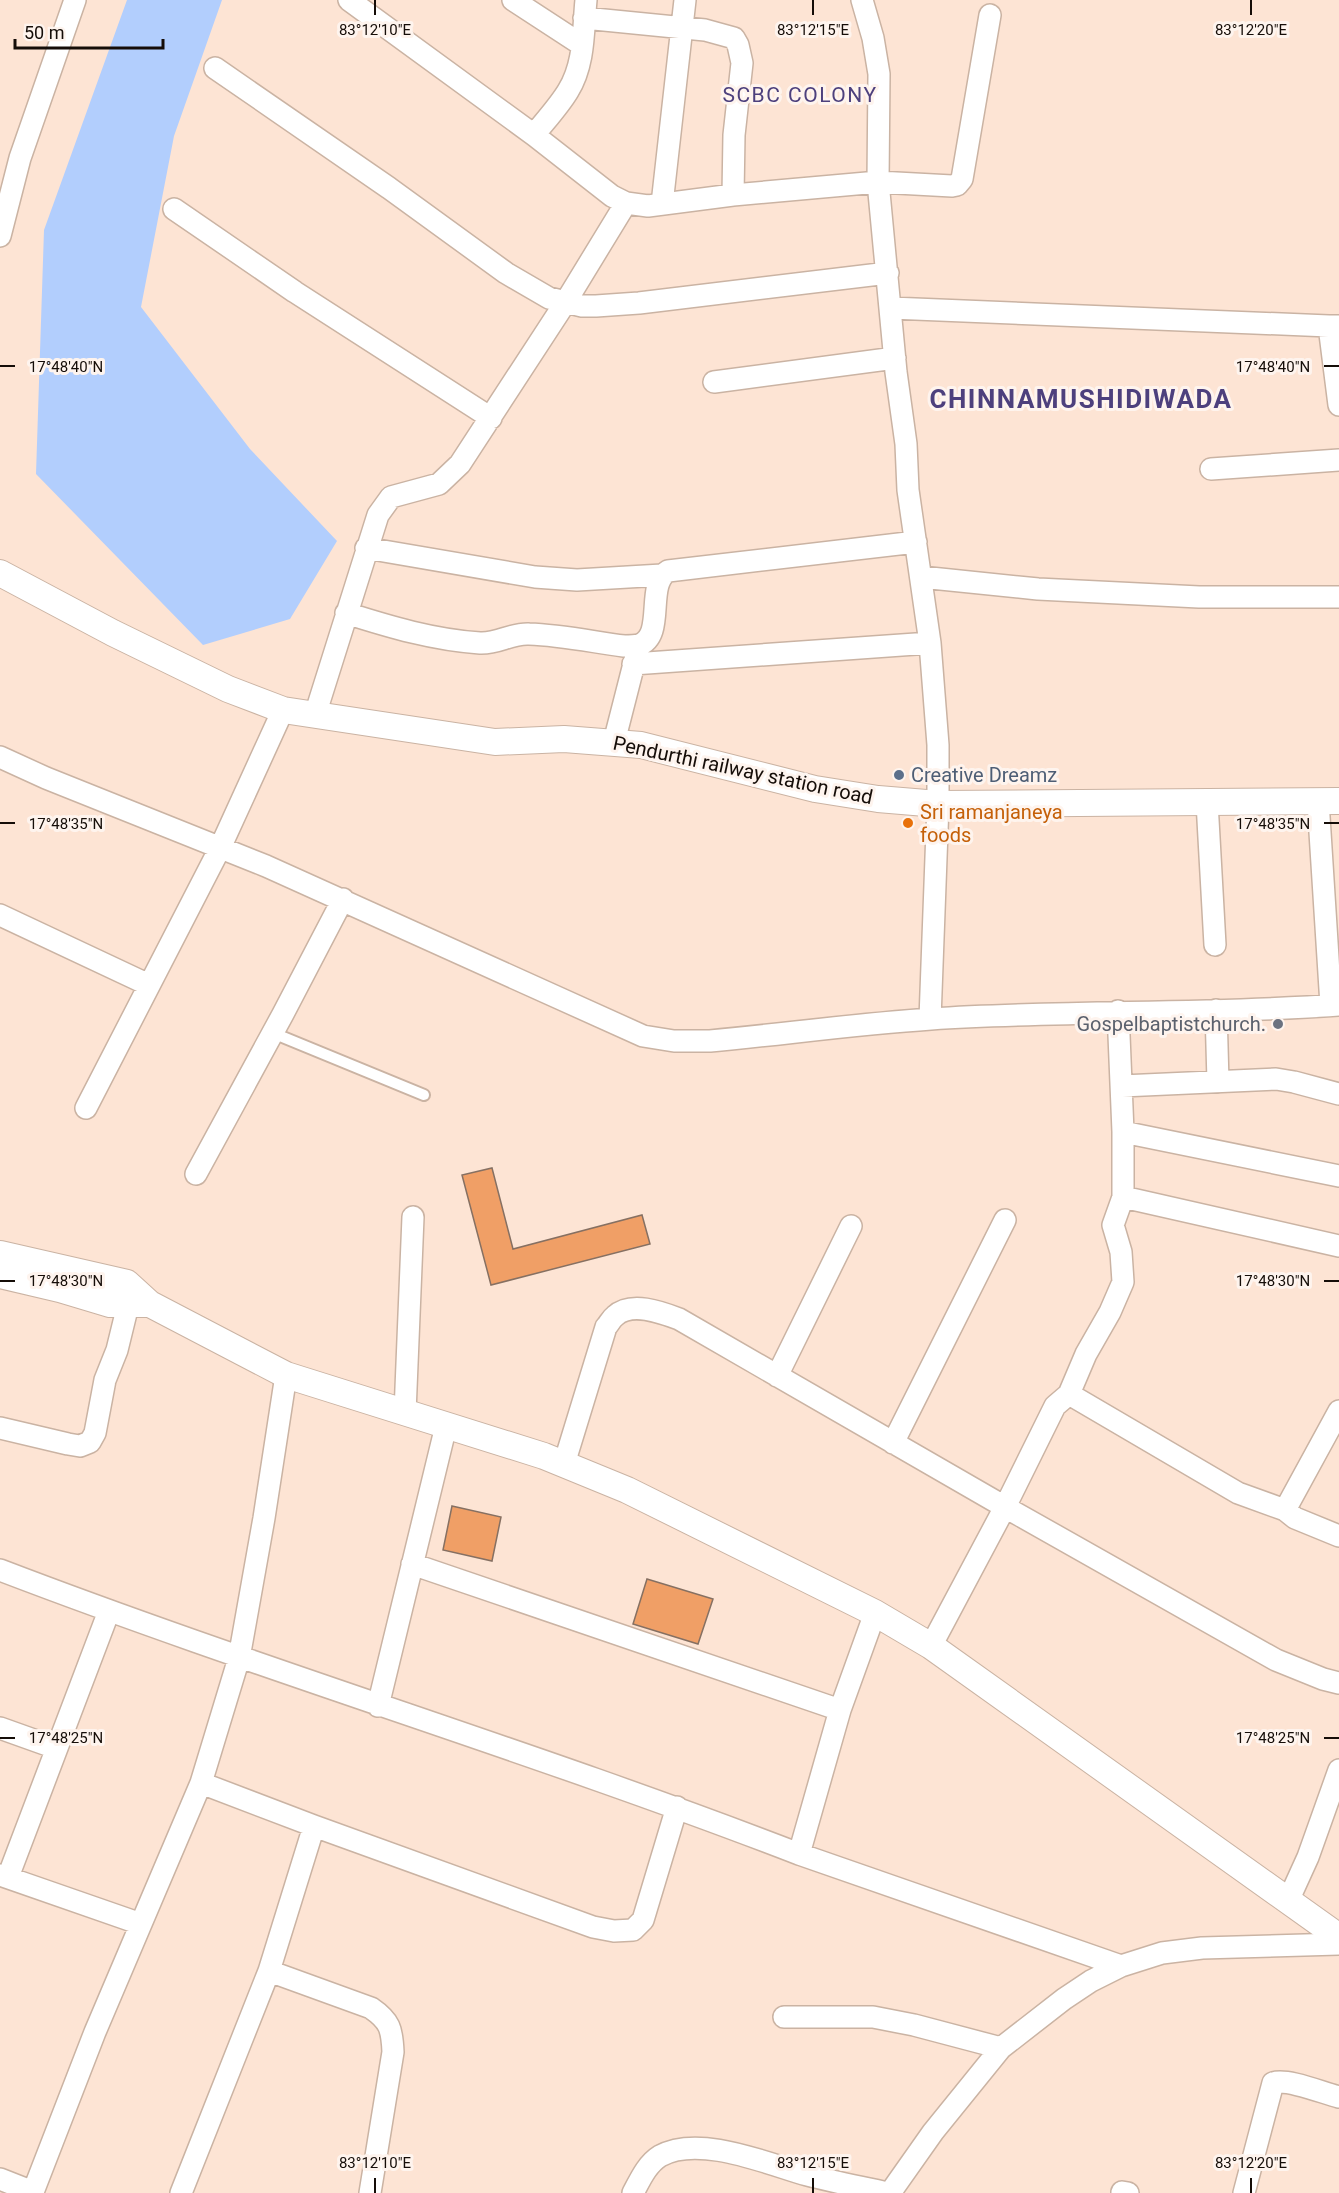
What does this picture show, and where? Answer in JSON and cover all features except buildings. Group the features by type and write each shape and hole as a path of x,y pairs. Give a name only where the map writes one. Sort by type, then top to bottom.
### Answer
{"street":[{"path":"0,236 10,157 75,0"},
{"path":"349,0 534,135 612,196 626,203 648,206 733,195 878,182 957,185 962,179 990,15"},
{"path":"513,0 582,45"},
{"path":"662,204 685,0"},
{"path":"862,0 873,38 879,75 878,182 906,444 908,489 930,643 930,666 935,687 938,804 930,1019"},
{"path":"534,135 568,91 580,61 585,9 724,34 734,38 741,53 742,63 734,135 733,195"},
{"path":"216,68 379,181 506,273 549,298 565,303 596,306 639,303 888,273"},
{"path":"315,715 378,515 391,497 439,484 460,464 565,303 626,203"},
{"path":"174,209 295,292 491,418"},
{"path":"891,308 1334,326 1339,405"},
{"path":"714,382 895,358"},
{"path":"1211,469 1339,460"},
{"path":"366,548 536,577 577,580 662,575 677,570 916,543"},
{"name":"Pendurthi railway station road","path":"0,573 113,633 228,689 283,710 495,742 564,739 614,742 672,752 815,789 878,799 938,804 1328,801"},
{"path":"614,742 636,655 651,631 657,584 662,575"},
{"path":"921,577 1038,589 1199,597 1339,597"},
{"path":"346,613 410,632 450,640 488,643 528,634 624,646 636,655 930,643"},
{"path":"86,1108 220,848 283,710"},
{"path":"0,758 343,899 643,1036 675,1041 710,1041 930,1019 1118,1011 1284,1009 1335,1005 1328,801"},
{"path":"1207,802 1215,945"},
{"path":"196,1174 343,899"},
{"path":"0,915 149,985"},
{"path":"1216,1010 1218,1082"},
{"path":"931,1646 1005,1508 1055,1406 1069,1394 1086,1354 1110,1312 1123,1282 1121,1252 1113,1225 1124,1197 1124,1132 1118,1011"},
{"path":"1122,1086 1276,1079 1339,1094"},
{"path":"1124,1132 1339,1176"},
{"path":"1124,1197 1339,1246"},
{"path":"405,1413 412,1216"},
{"path":"893,1443 1005,1221"},
{"path":"777,1376 851,1226"},
{"path":"0,1254 127,1283 139,1305"},
{"path":"0,1275 110,1304 139,1305 286,1374 564,1464 627,1490 875,1613 931,1646 1339,1937"},
{"path":"0,1428 80,1446 90,1442 95,1433 105,1380 139,1305"},
{"path":"564,1464 606,1327 616,1315 626,1311 642,1309 661,1312 679,1319 1005,1508 1276,1659 1323,1679 1339,1683"},
{"path":"0,2179 33,2192 91,2043 201,1783 239,1658 264,1518 286,1374"},
{"path":"1069,1394 1238,1493 1285,1510 1295,1518 1339,1536"},
{"path":"1285,1510 1339,1411"},
{"path":"378,1706 446,1426"},
{"path":"412,1564 840,1710"},
{"path":"0,1570 239,1658 677,1807 799,1854 1121,1966"},
{"path":"109,1611 4,1876 141,1924"},
{"path":"799,1854 840,1710 875,1613"},
{"path":"0,1728 56,1748"},
{"path":"1288,1901 1308,1857 1339,1770"},
{"path":"201,1783 594,1927 614,1931 633,1930 643,1920 677,1807"},
{"path":"181,2193 269,1971 314,1826"},
{"path":"633,2193 646,2170 659,2157 677,2150 707,2149 740,2154 808,2175 889,2193 933,2132 1001,2048 1064,1999 1121,1966 1162,1953 1202,1948 1339,1944"},
{"path":"269,1971 371,2008 383,2016 392,2030 393,2052 370,2193"},
{"path":"784,2017 873,2017 914,2025 1001,2048"},
{"path":"1244,2193 1273,2083 1277,2081 1290,2083 1339,2097"}],"lane":[{"path":"273,1033 424,1095"}],"water":[{"path":"127,0 222,0 174,136 141,307 250,449 337,541 290,619 203,645 36,474 44,230"}],"place":[{"name":"Creative Dreamz","path":"899,775"},
{"name":"Sri ramanjaneya foods","path":"908,823"},
{"name":"Gospelbaptistchurch.","path":"1278,1024"}],"district":[{"name":"SCBC COLONY","path":"800,95"},
{"name":"CHINNAMUSHIDIWADA","path":"1081,399"}]}
